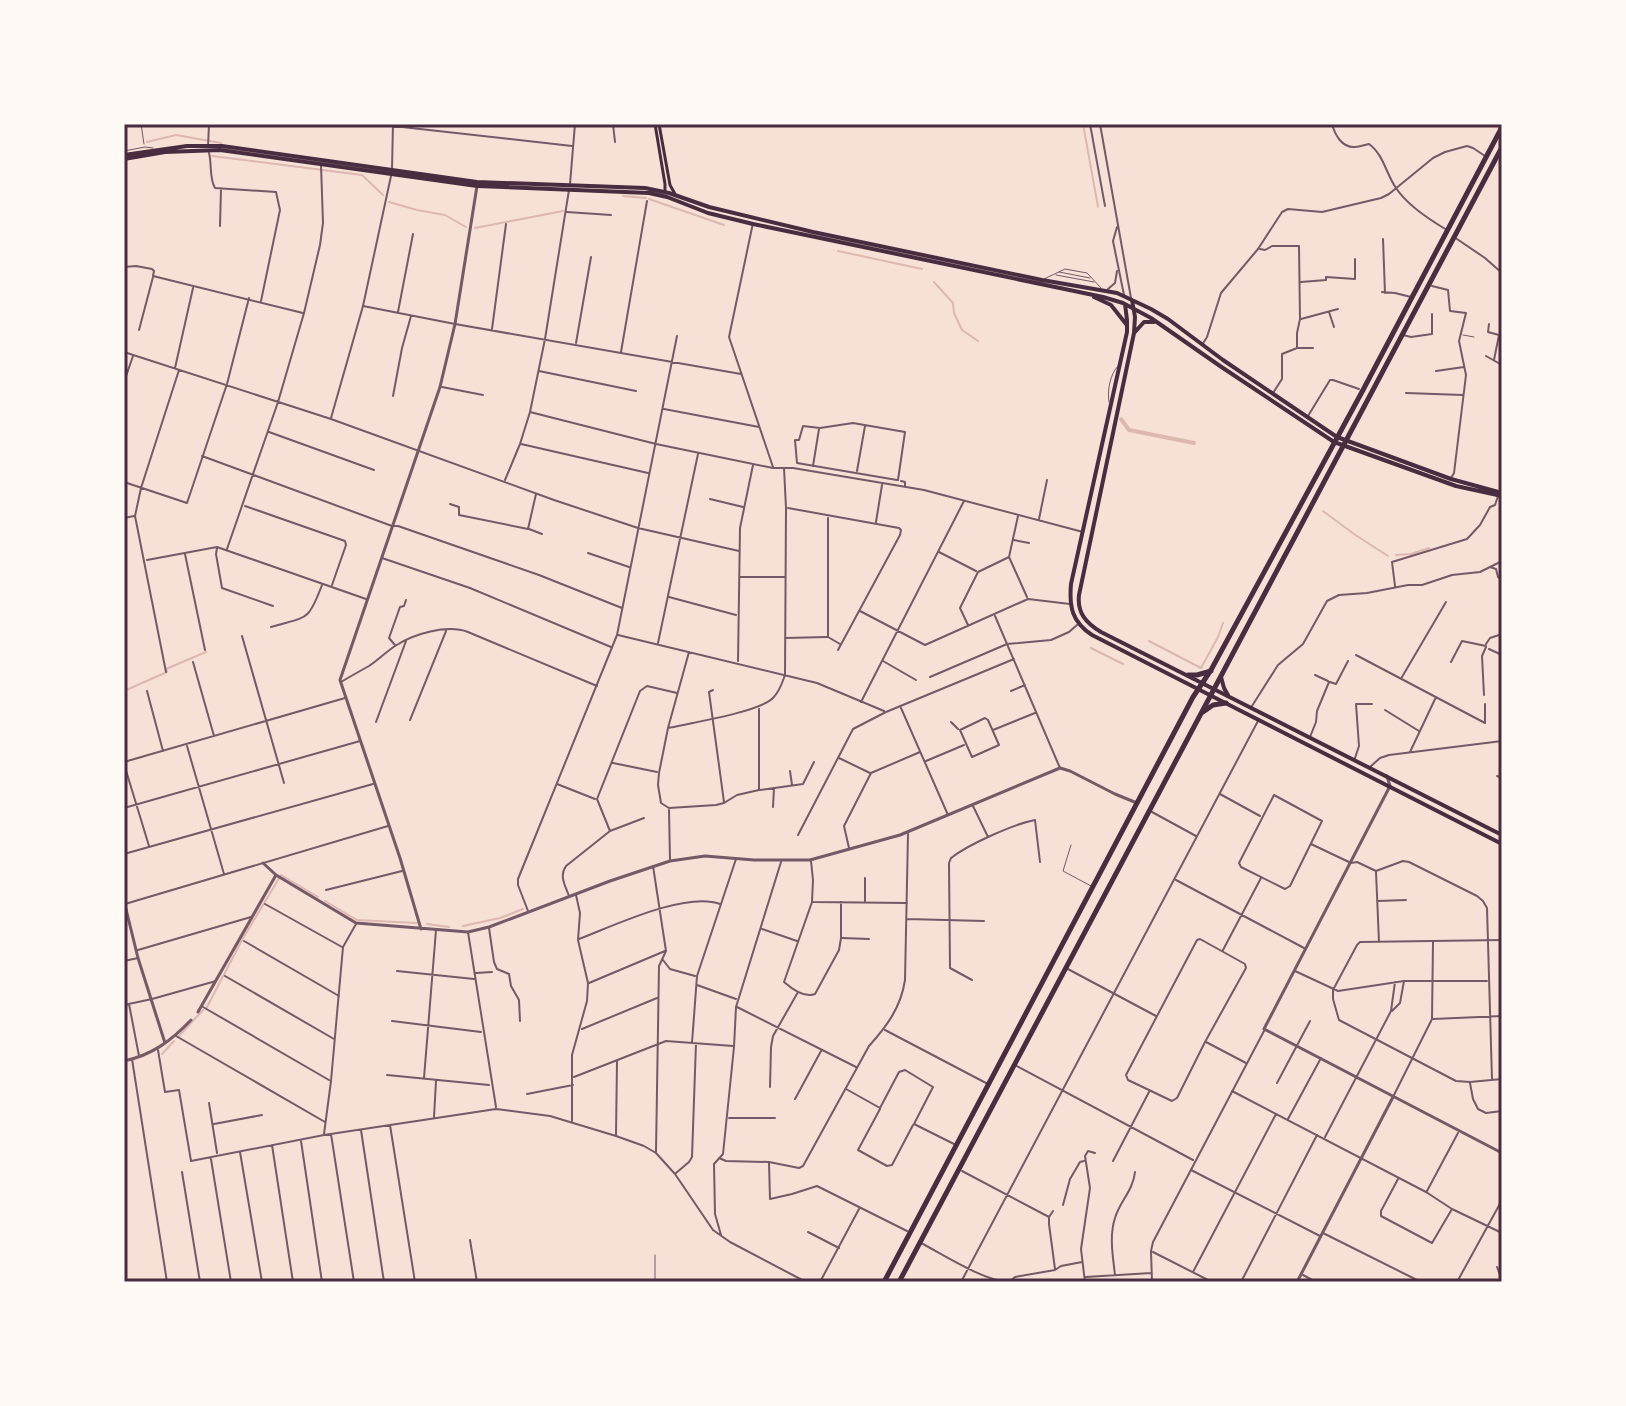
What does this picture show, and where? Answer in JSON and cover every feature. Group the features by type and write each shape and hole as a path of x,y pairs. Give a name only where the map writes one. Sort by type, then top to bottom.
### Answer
{"highway":[{"path":"884,1282 1153,773 1252,596 1502,127"},
{"path":"899,1282 1502,147"},
{"path":"1475,179 1483,182"},
{"path":"1259,582 1267,587"},
{"path":"1252,596 1260,600"},
{"path":"1188,675 1211,670"},
{"path":"1199,715 1213,705 1226,703"},
{"path":"1153,773 1161,773 1165,779"},
{"path":"1107,861 1118,868"},
{"path":"976,1108 987,1115"}],"main road":[{"path":"657,124 670,185 678,196"},
{"path":"657,124 666,195"},
{"path":"124,155 158,149 208,150 320,161 477,184 645,188 708,213 1105,291 1124,296 1168,319 1336,439"},
{"path":"124,155 208,150"},
{"path":"666,195 670,185"},
{"path":"666,195 678,196 753,221 1125,305 1345,444 1450,481 1501,495"},
{"path":"1090,295 1111,305 1127,326"},
{"path":"1124,296 1127,326 1071,584 1070,604 1078,624 1092,635 1198,689 1230,697 1502,835"},
{"path":"1125,305 1132,300"},
{"path":"1132,300 1134,333 1078,599 1084,618 1098,630 1203,683 1226,703 1502,844"},
{"path":"1134,333 1144,322 1156,322"},
{"path":"1084,532 1093,523"},
{"path":"1084,532 1088,546"},
{"path":"1222,672 1222,685 1230,697"}],"street":[{"path":"209,124 208,150 215,188 276,192 280,210 261,301"},
{"path":"375,124 575,146"},
{"path":"505,481 530,412 545,339 570,186 575,124"},
{"path":"613,124 615,142"},
{"path":"1090,124 1105,206"},
{"path":"1100,124 1132,300"},
{"path":"1332,124 1335,135 1342,142 1353,147 1369,144 1375,149 1404,198 1448,230"},
{"path":"331,419 363,306 392,172 393,125"},
{"path":"1198,351 1209,332 1221,293 1258,249 1280,214 1288,209 1322,212 1381,198 1445,152 1467,146 1486,156"},
{"path":"227,549 278,402 304,313 323,223 320,161"},
{"path":"421,929 340,682 440,387 455,324 477,184"},
{"path":"220,226 221,188"},
{"path":"621,353 647,201"},
{"path":"566,212 611,215"},
{"path":"753,221 728,334 773,468"},
{"path":"492,330 506,224"},
{"path":"1118,226 1113,241 1124,296"},
{"path":"398,313 413,234"},
{"path":"1453,236 1502,273"},
{"path":"1383,239 1383,292 1413,297"},
{"path":"1258,249 1299,246 1300,319 1297,348"},
{"path":"575,344 591,257"},
{"path":"1300,282 1326,280 1326,277 1355,279 1355,259"},
{"path":"124,267 136,266 154,271 139,330"},
{"path":"1105,291 1115,283 1118,270"},
{"path":"153,276 304,313"},
{"path":"1428,285 1448,290 1450,311 1466,313 1459,341 1466,375 1454,473 1450,481"},
{"path":"166,672 135,516 177,370 194,286"},
{"path":"124,482 187,503 227,384 249,298"},
{"path":"363,306 741,374"},
{"path":"1300,319 1338,309"},
{"path":"1329,310 1334,327"},
{"path":"1402,334 1411,337 1432,334 1432,314"},
{"path":"393,396 411,316"},
{"path":"1489,324 1488,332 1499,335 1494,360"},
{"path":"528,911 518,879 617,635 677,336"},
{"path":"1272,394 1282,379 1282,354 1297,348 1313,348"},
{"path":"124,352 331,419 638,528 739,551"},
{"path":"124,382 133,355"},
{"path":"1486,356 1502,365"},
{"path":"1436,371 1465,367"},
{"path":"538,371 636,391"},
{"path":"1308,417 1330,380 1363,390"},
{"path":"440,387 483,395"},
{"path":"1406,393 1464,395"},
{"path":"662,409 759,427"},
{"path":"530,412 656,444 773,468 793,468 924,490 1084,532"},
{"path":"898,480 905,432 853,423 820,428 803,426 799,440 795,440 797,463 898,480 905,482 905,487"},
{"path":"856,473 865,425"},
{"path":"813,466 820,428"},
{"path":"268,432 374,470"},
{"path":"520,444 649,473"},
{"path":"658,644 698,453"},
{"path":"202,456 392,526 539,575 622,608"},
{"path":"738,664 740,528 753,464"},
{"path":"668,728 759,707 778,692 785,675 784,468"},
{"path":"1038,520 1047,480"},
{"path":"876,524 882,483"},
{"path":"528,529 537,492"},
{"path":"1395,587 1392,562 1467,539 1501,495"},
{"path":"710,499 743,507"},
{"path":"861,703 964,501"},
{"path":"450,504 459,507 459,515 542,534"},
{"path":"243,505 345,541 331,586"},
{"path":"786,508 899,528 901,532 838,650"},
{"path":"828,515 828,637"},
{"path":"1018,515 1009,557 1028,599"},
{"path":"124,518 135,516"},
{"path":"1013,540 1029,543"},
{"path":"144,561 217,547 367,599"},
{"path":"217,547 222,588 273,606"},
{"path":"938,552 978,572"},
{"path":"185,553 205,650"},
{"path":"588,553 630,567"},
{"path":"968,626 960,608 978,572 1009,557"},
{"path":"382,558 470,588 612,648"},
{"path":"1252,708 1278,665 1303,644 1327,601 1339,595 1422,585 1452,575 1480,572 1502,561"},
{"path":"1489,567 1496,569 1498,577 1502,579"},
{"path":"739,577 785,577"},
{"path":"271,627 310,614 323,583"},
{"path":"668,597 738,615"},
{"path":"859,611 925,645 1028,599 1070,604"},
{"path":"396,645 389,638 400,607 406,600"},
{"path":"1402,678 1446,602"},
{"path":"995,615 1060,768"},
{"path":"930,677 1007,644 1047,641 1069,632 1078,624"},
{"path":"340,682 372,664 396,645 447,630 461,630 597,686"},
{"path":"410,720 447,630"},
{"path":"1484,695 1482,656 1487,640 1502,634"},
{"path":"617,635 817,683 886,712"},
{"path":"242,636 284,783"},
{"path":"784,638 828,637 841,645"},
{"path":"376,722 406,641"},
{"path":"1451,662 1462,641 1502,655"},
{"path":"689,652 659,773 661,803 669,808 724,803 737,795 803,784 814,762"},
{"path":"1356,655 1485,723 1485,704"},
{"path":"798,835 853,729 886,712 1014,659"},
{"path":"882,661 916,680"},
{"path":"1315,675 1336,684 1348,661"},
{"path":"193,662 215,737"},
{"path":"1310,737 1329,682"},
{"path":"1011,691 1025,685"},
{"path":"610,831 597,799 640,691 647,686 678,693"},
{"path":"713,690 709,692 724,803"},
{"path":"147,691 163,751"},
{"path":"1410,753 1436,697"},
{"path":"149,847 124,763 345,698"},
{"path":"1354,760 1359,746 1356,704 1372,704"},
{"path":"759,707 759,790"},
{"path":"900,707 948,816"},
{"path":"1385,710 1420,731"},
{"path":"993,731 1036,712"},
{"path":"951,722 954,728 960,730 987,718 998,746 972,757 960,730"},
{"path":"961,1282 1259,720"},
{"path":"124,808 360,741"},
{"path":"1369,768 1380,758 1502,741"},
{"path":"925,762 966,744"},
{"path":"187,745 224,874"},
{"path":"849,849 844,826 871,773 920,752"},
{"path":"838,758 871,773"},
{"path":"611,762 659,773"},
{"path":"263,863 276,875 356,923 468,932 670,861 705,856 810,860 908,833 1060,768 1137,803"},
{"path":"790,771 792,786"},
{"path":"1152,1282 1153,1242 1390,786 1387,776"},
{"path":"1497,776 1502,778"},
{"path":"124,854 374,784"},
{"path":"557,784 597,799"},
{"path":"1390,786 1403,785"},
{"path":"773,807 774,788"},
{"path":"1219,794 1262,816"},
{"path":"1274,795 1322,822 1287,889 1241,867 1239,861 1262,816 1274,795"},
{"path":"973,806 988,838"},
{"path":"669,808 670,861"},
{"path":"1148,811 1197,836"},
{"path":"569,897 563,871 610,831 644,818"},
{"path":"972,980 950,968 951,858 988,838 1035,820 1040,862"},
{"path":"165,1043 124,902 389,825"},
{"path":"719,1158 803,1166 856,1067 884,1029 903,992 908,833"},
{"path":"1311,844 1376,871 1403,861 1409,862 1483,901 1487,908 1492,1080"},
{"path":"675,1174 692,1157 697,976 736,859"},
{"path":"721,1236 715,1214 714,1164 723,1154 736,1007 782,860"},
{"path":"810,860 812,902 784,982 798,992 809,996 815,994 839,950 841,902"},
{"path":"653,866 666,951 659,966 656,1153"},
{"path":"326,890 404,870"},
{"path":"1376,871 1379,942"},
{"path":"198,1012 276,875"},
{"path":"865,878 865,902"},
{"path":"1223,951 1261,878"},
{"path":"1175,879 1306,949"},
{"path":"572,1122 572,1055 581,1029 588,983 578,940 580,923 576,894"},
{"path":"578,940 659,908 708,900 720,904"},
{"path":"1377,901 1406,900"},
{"path":"812,902 907,903"},
{"path":"265,904 343,947"},
{"path":"136,950 253,917"},
{"path":"906,919 984,921"},
{"path":"324,1135 343,947 356,923"},
{"path":"489,927 494,962 497,969 509,975 519,1000 520,1021"},
{"path":"760,928 798,941"},
{"path":"424,1078 436,930"},
{"path":"468,932 496,1109"},
{"path":"841,938 869,939"},
{"path":"1197,940 1245,964 1246,968 1176,1099 1172,1101 1128,1080 1126,1075 1157,1017 1197,940"},
{"path":"1502,940 1359,943 1333,990 1339,1020 1376,1040 1456,1081 1502,1079"},
{"path":"244,941 340,996"},
{"path":"1297,1282 1432,1019 1433,941"},
{"path":"588,983 666,951"},
{"path":"124,961 138,958"},
{"path":"662,959 670,969 697,976"},
{"path":"1065,968 1157,1017"},
{"path":"397,971 474,979"},
{"path":"1295,971 1338,991 1404,981 1489,981"},
{"path":"475,974 492,972"},
{"path":"225,976 335,1040"},
{"path":"124,1005 217,980"},
{"path":"1391,1011 1400,1003 1404,981"},
{"path":"1324,1139 1391,1011 1395,982"},
{"path":"696,984 738,1000"},
{"path":"770,1087 771,1047 777,1027 798,992"},
{"path":"581,1029 659,998"},
{"path":"129,1004 139,1057"},
{"path":"202,1007 331,1081"},
{"path":"736,1007 856,1067"},
{"path":"1432,1019 1502,1016"},
{"path":"124,1061 158,1049 191,1020"},
{"path":"392,1021 481,1032"},
{"path":"1277,1083 1310,1021"},
{"path":"884,1029 988,1085"},
{"path":"1264,1029 1502,1153"},
{"path":"176,1036 326,1122"},
{"path":"573,1078 669,1041 734,1046"},
{"path":"1205,1042 1246,1063"},
{"path":"158,1049 165,1092 179,1090 191,1161 300,1139 496,1109 550,1116 616,1136 656,1153 675,1174 708,1224 721,1236 806,1282"},
{"path":"795,1099 822,1050"},
{"path":"1288,1120 1321,1058"},
{"path":"132,1059 167,1282"},
{"path":"616,1136 617,1060"},
{"path":"1014,1065 1195,1161"},
{"path":"905,1070 933,1087 892,1165 887,1166 858,1150 880,1108 899,1072 905,1070"},
{"path":"387,1075 489,1085"},
{"path":"434,1117 436,1080"},
{"path":"1470,1082 1478,1109 1486,1113 1502,1111"},
{"path":"527,1094 573,1085"},
{"path":"845,1089 880,1108"},
{"path":"1113,1161 1149,1091"},
{"path":"1232,1091 1502,1233"},
{"path":"209,1103 217,1155"},
{"path":"1193,1272 1276,1114"},
{"path":"212,1124 262,1115"},
{"path":"728,1118 775,1118"},
{"path":"390,1124 415,1282"},
{"path":"914,1124 956,1145"},
{"path":"360,1129 384,1282"},
{"path":"1426,1192 1459,1131"},
{"path":"331,1134 354,1282"},
{"path":"1241,1282 1317,1135"},
{"path":"300,1139 322,1282"},
{"path":"272,1145 293,1282"},
{"path":"240,1151 262,1282"},
{"path":"1095,1153 1087,1152 1085,1156 1090,1188 1081,1249 1085,1280 1152,1273"},
{"path":"211,1158 231,1282"},
{"path":"1063,1205 1070,1179 1080,1162 1085,1161"},
{"path":"769,1162 770,1199 817,1186 910,1233"},
{"path":"959,1170 1049,1217"},
{"path":"1190,1170 1276,1215 1421,1282"},
{"path":"182,1172 200,1282"},
{"path":"1115,1275 1114,1219 1133,1187 1135,1172"},
{"path":"1399,1177 1380,1212 1381,1216 1431,1243 1452,1209"},
{"path":"1457,1282 1502,1200"},
{"path":"820,1282 861,1207"},
{"path":"1053,1211 1049,1217 1055,1270"},
{"path":"808,1232 839,1248"},
{"path":"470,1240 477,1282"},
{"path":"920,1243 1005,1282 1082,1262"},
{"path":"1151,1251 1212,1282"},
{"path":"1497,1267 1502,1280"},
{"path":"1301,1274 1316,1282"}],"lane":[{"path":"141,124 145,147"},
{"path":"124,155 145,147 158,149"},
{"path":"1042,280 1065,269 1086,273 1105,291"},
{"path":"1052,274 1096,283"},
{"path":"1461,335 1474,337"},
{"path":"1071,845 1062,868 1064,873 1093,887"},
{"path":"655,1255 655,1282"}],"waterway":[{"path":"1083,124 1098,207"},
{"path":"147,142 176,135 221,143"},
{"path":"212,156 362,175 383,195"},
{"path":"623,196 646,198"},
{"path":"649,199 724,225"},
{"path":"389,202 445,215 466,227"},
{"path":"475,228 563,211"},
{"path":"838,251 922,269"},
{"path":"934,282 953,303 962,330 978,341"},
{"path":"1121,419 1129,430 1194,443"},
{"path":"1323,511 1388,556"},
{"path":"1396,555 1429,548"},
{"path":"1149,641 1201,668 1223,623"},
{"path":"1091,648 1123,664"},
{"path":"124,691 206,652"},
{"path":"207,1007 281,875 318,897"},
{"path":"325,901 357,920 417,923"},
{"path":"463,926 523,909"},
{"path":"427,924 449,927"},
{"path":"179,1036 203,1010"},
{"path":"162,1054 174,1041"}]}
